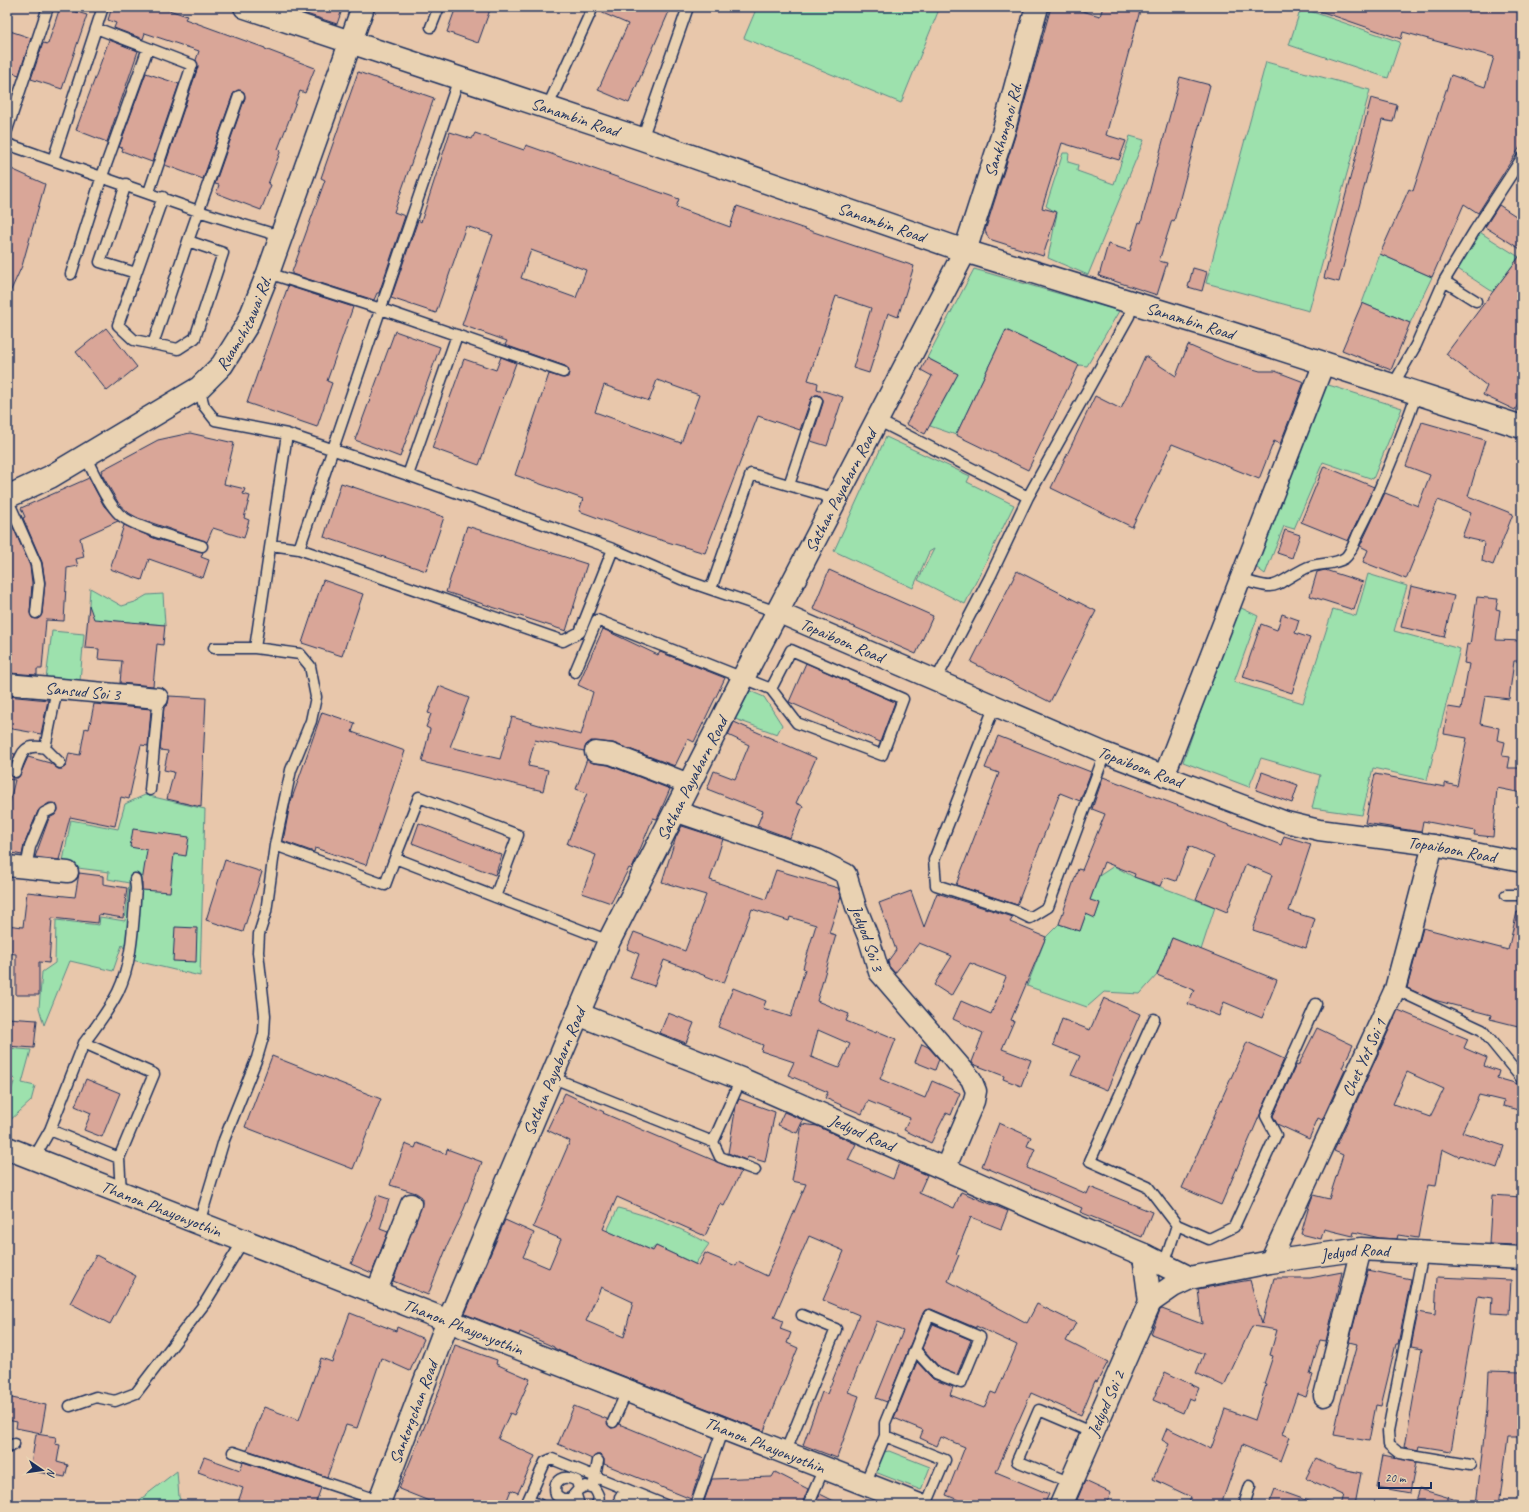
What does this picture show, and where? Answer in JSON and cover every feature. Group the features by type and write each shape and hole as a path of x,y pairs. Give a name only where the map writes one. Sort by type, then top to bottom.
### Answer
{"street":[{"name":"Sanambin Road","path":"245,7 547,108 642,138 965,251 1324,363 1522,427"},
{"name":"Ruamchitawai Rd.","path":"7,498 85,456 199,388 222,365 247,326 268,273 363,7"},
{"name":"Sankhongnoi Rd.","path":"965,251 1003,133 1037,7"},
{"name":"Sathan Payabarn Road","path":"448,1321 560,1081 578,1014 609,941 742,678 965,251"},
{"path":"1164,776 1324,363"},
{"name":"Topaiboon Road","path":"777,612 1105,753 1293,824 1319,830 1433,845 1522,862"},
{"name":"Sansud Soi 3","path":"7,684 57,689 159,695"},
{"path":"595,752 611,754 689,784"},
{"name":"Jedyod Soi 3","path":"675,811 818,860 846,874 879,972 971,1079 976,1091 974,1101 946,1169"},
{"name":"Chet Yot Soi 1","path":"1270,1262 1395,989 1433,845"},
{"path":"16,867 68,872"},
{"name":"Jedyod Road","path":"578,1014 741,1079 1144,1255 1190,1278"},
{"name":"Thanon Phayonyothin","path":"7,1148 919,1505"},
{"path":"376,1293 411,1204"},
{"path":"1324,1396 1361,1249"},
{"name":"Jedyod Road","path":"1150,1302 1173,1286 1190,1278 1270,1262 1361,1249 1522,1258"},
{"path":"1144,1255 1150,1302"},
{"name":"Jedyod Soi 2","path":"1061,1505 1150,1302"},
{"name":"Sankorgchan Road","path":"379,1503 448,1321"}],"lane":[{"path":"7,130 48,7"},
{"path":"53,160 103,7"},
{"path":"431,27 438,7"},
{"path":"547,108 593,7"},
{"path":"642,138 688,7"},
{"path":"96,28 192,65 148,192"},
{"path":"71,274 102,176 148,48"},
{"path":"299,549 459,78"},
{"path":"153,344 239,96"},
{"path":"7,144 126,184 198,211 280,236"},
{"path":"1393,385 1416,345 1444,281 1522,158"},
{"path":"126,184 100,262 136,273"},
{"path":"162,197 118,325 134,340 178,349 195,338 224,253 188,241"},
{"path":"268,273 381,309 564,372"},
{"path":"1444,281 1476,301"},
{"path":"936,680 990,577 1028,497 1128,316 1133,303"},
{"path":"408,475 456,335"},
{"path":"199,388 204,406 215,420 287,434 408,475 613,549 680,579 777,612"},
{"path":"1240,579 1267,587 1276,586 1306,568 1339,561 1346,557 1367,516 1401,440 1417,393"},
{"path":"789,485 817,401"},
{"path":"877,420 1028,497"},
{"path":"255,648 287,434"},
{"path":"85,456 99,484 120,515 133,523 202,546"},
{"path":"712,589 751,474 836,499"},
{"path":"7,498 36,564 39,583 36,613"},
{"path":"271,545 299,549 563,641 580,632 613,549"},
{"path":"575,672 597,620 771,689 797,723 882,755 903,699 791,650 771,689"},
{"path":"199,1223 224,1140 257,1058 264,1034 265,1015 258,952 259,934 266,912 275,845 291,770 311,721 316,697 310,666 300,654 255,648 214,648"},
{"path":"45,748 57,689"},
{"name":"Sansud Soi 3","path":"150,790 159,695"},
{"path":"994,705 934,860 936,885 1016,911 1030,918 1048,907 1105,753"},
{"path":"16,772 23,752 28,747 35,746 45,748 60,763"},
{"path":"275,845 385,885 419,797 518,835 495,897"},
{"path":"16,867 30,847 44,812 52,809"},
{"path":"395,858 609,941"},
{"path":"34,1158 50,1130 84,1043 110,1005 123,979 128,958 136,888 135,878"},
{"path":"1506,894 1522,895"},
{"path":"1395,989 1482,1030 1522,1079"},
{"path":"1154,1019 1090,1161 1148,1187 1177,1225 1208,1239 1234,1227 1276,1135 1266,1116 1316,1004"},
{"path":"84,1043 154,1074 119,1158 121,1193"},
{"path":"713,1142 741,1079"},
{"path":"560,1081 713,1142 720,1157 755,1170"},
{"path":"50,1130 119,1158"},
{"path":"1164,1265 1177,1225"},
{"path":"70,1406 96,1397 115,1401 136,1393 205,1303 243,1241"},
{"path":"1423,1252 1388,1431 1389,1445 1399,1453 1470,1465"},
{"path":"785,1453 836,1330 802,1315"},
{"path":"865,1484 885,1436 885,1423 915,1350 929,1316 980,1337 961,1383 936,1373 915,1350"},
{"path":"613,1422 627,1391"},
{"path":"1071,1483 1017,1462 1039,1410 1093,1433"},
{"path":"696,1505 723,1428"},
{"path":"885,1436 945,1460 926,1505"},
{"path":"233,1452 379,1503"},
{"path":"540,1505 527,1503 545,1462 552,1458 596,1476 620,1496 640,1505"},
{"path":"592,1487 596,1476 598,1461"},
{"path":"570,1478 574,1468"},
{"path":"808,1505 824,1468"},
{"path":"538,1478 555,1484"},
{"path":"555,1484 562,1478 570,1478 577,1481 578,1496"},
{"path":"555,1484 556,1495 561,1502 578,1496 586,1486 594,1488 598,1495 600,1504"},
{"path":"1244,1505 1250,1486"},
{"path":"620,1496 665,1505"}],"green space":[{"path":"757,7 940,7 901,103 744,38"},
{"path":"1301,8 1400,42 1388,78 1289,45"},
{"path":"1266,62 1370,90 1309,311 1206,283"},
{"path":"1130,136 1144,140 1088,275 1048,258 1057,213 1046,206 1063,153 1069,153 1068,162 1078,165 1077,171 1114,184"},
{"path":"1478,231 1519,257 1493,292 1458,269"},
{"path":"1380,254 1432,277 1410,323 1362,303"},
{"path":"974,269 1119,311 1087,366 1079,365 1006,330 956,435 930,426 958,374 927,358"},
{"path":"1322,383 1402,408 1373,479 1323,462 1294,529 1284,526 1265,574 1252,564"},
{"path":"886,437 970,476 967,482 1014,505 965,604 918,580 934,549 929,552 913,588 834,551"},
{"path":"1368,574 1407,586 1394,631 1460,649 1427,780 1373,768 1362,815 1312,808 1320,775 1261,758 1249,787 1183,762 1237,606 1258,616 1234,682 1303,703 1333,609 1356,616"},
{"path":"90,588 122,606 135,602 147,595 163,594 165,625 88,619"},
{"path":"52,631 84,634 80,681 46,679"},
{"path":"750,691 764,697 782,725 777,734 735,719"},
{"path":"145,795 205,809 200,976 132,960 122,945 113,971 70,961 44,1025 39,1008 42,972 55,963 56,920 99,925 100,917 125,921 129,883 108,879 109,872 62,866 71,820 118,829 125,804"},
{"path":"1114,866 1134,877 1215,907 1201,950 1172,938 1157,975 1140,994 1104,992 1087,1007 1027,986 1046,937 1059,924 1080,931 1086,914 1095,917 1100,904 1090,900 1099,876"},
{"path":"7,1048 31,1050 22,1083 35,1086 31,1101 7,1123 7,1103 15,1079 7,1076"},
{"path":"618,1208 665,1223 709,1244 695,1264 656,1246 651,1250 607,1231"},
{"path":"889,1451 930,1467 921,1490 875,1472 883,1452"},
{"path":"177,1471 179,1497 183,1505 133,1505"}],"building":[{"path":"60,7 87,15 62,89 31,79 43,43 48,44"},
{"path":"112,7 160,7 187,16 185,19 315,68 305,93 300,91 278,149 281,150 268,184 271,185 261,210 216,193 219,185 215,184 245,98 244,92 238,90 233,94 203,179 165,165 198,67 196,60 199,51 145,33 143,39 114,28 116,23 108,20"},
{"path":"285,7 343,7 337,24"},
{"path":"456,7 491,7 478,43 447,32"},
{"path":"599,7 671,7 629,103 598,90 628,24 598,11"},
{"path":"1051,7 1068,7 1100,16 1103,7 1141,7 1106,135 1126,141 1119,160 1062,143 1042,208 1057,212 1043,256 989,239 985,231 1015,136"},
{"path":"1314,7 1522,7 1522,144 1478,213 1464,204 1432,277 1380,254 1409,189 1413,191 1451,75 1485,87 1494,57 1403,32 1401,39 1314,9"},
{"path":"7,30 31,38 19,75 7,71"},
{"path":"109,40 138,51 107,142 76,130"},
{"path":"358,72 434,98 394,212 405,216 379,293 377,293 374,300 292,274 325,180 321,178"},
{"path":"146,73 179,84 152,162 122,151 123,148 119,147"},
{"path":"1180,77 1210,85 1174,221 1172,220 1159,261 1167,263 1157,295 1099,276 1108,244 1130,251 1139,222 1141,223"},
{"path":"1371,98 1397,105 1393,122 1382,120 1339,282 1324,278"},
{"path":"450,132 472,139 475,133 524,150 526,145 679,199 676,207 730,227 737,206 914,266 898,317 888,313 869,373 853,368 871,308 836,296 808,380 818,383 817,389 843,397 827,446 811,441 823,403 823,399 819,395 815,395 811,399 800,430 758,416 705,553 647,536 579,511 583,499 515,475 549,374 564,378 568,377 569,371 565,366 505,345 507,341 462,325 493,235 466,226 436,313 391,298 418,220 421,222","holes":["531,250 586,270 576,298 521,278","657,380 699,395 681,443 595,412 604,385 649,401"]},
{"path":"7,167 45,184 22,266 7,299"},
{"path":"1499,205 1522,220 1522,250 1485,227"},
{"path":"1522,253 1522,396 1515,410 1483,395 1487,386 1446,354"},
{"path":"1193,268 1207,272 1202,291 1188,287"},
{"path":"288,286 353,307 327,381 332,383 317,427 247,403"},
{"path":"1362,303 1410,323 1391,370 1342,350"},
{"path":"106,328 137,367 107,391 76,352"},
{"path":"1006,330 1079,365 1028,470 956,435"},
{"path":"395,331 440,347 400,457 355,440"},
{"path":"1188,345 1225,361 1260,371 1275,371 1304,382 1280,444 1274,441 1259,479 1172,444 1132,527 1051,488 1095,396 1121,409 1145,356 1176,376"},
{"path":"501,357 516,363 479,465 432,448 464,359 496,370"},
{"path":"927,358 958,374 925,434 906,424 932,376 921,370"},
{"path":"1422,422 1485,440 1468,496 1513,514 1493,565 1482,561 1484,542 1462,537 1471,513 1438,500 1406,579 1363,562 1368,550 1360,546 1385,493 1418,506 1430,475 1406,466"},
{"path":"190,433 234,443 224,484 245,489 243,494 250,496 244,518 249,520 244,538 213,528 207,542 138,518 129,513 119,504 101,473 103,472 102,470 158,440"},
{"path":"1324,466 1374,487 1348,541 1301,522"},
{"path":"89,478 104,506 118,521 80,538 84,557 76,559 78,566 67,568 64,621 46,620 42,669 37,669 37,675 9,673 10,664 7,663 7,521 10,520 30,566 32,583 30,613 32,618 38,619 42,614 45,582 42,562 23,518 25,517 21,508"},
{"path":"341,483 444,517 426,571 324,537"},
{"path":"124,525 156,539 203,552 201,557 209,560 203,578 149,559 142,580 110,569"},
{"path":"467,526 587,564 566,631 446,592"},
{"path":"1285,530 1300,535 1292,558 1277,553"},
{"path":"829,570 933,616 916,654 813,609"},
{"path":"1325,570 1363,582 1354,610 1310,596 1317,572"},
{"path":"1017,571 1096,611 1050,702 971,662"},
{"path":"323,580 363,594 342,656 302,643"},
{"path":"1411,586 1454,596 1444,637 1401,627"},
{"path":"1477,597 1498,599 1496,609 1500,610 1496,640 1522,641 1522,661 1514,661 1509,699 1485,696 1480,724 1499,728 1497,740 1505,742 1502,756 1510,757 1508,768 1522,768 1522,793 1497,788 1493,837 1474,835 1475,831 1423,821 1421,832 1365,823 1375,774 1445,787 1445,783 1457,786 1467,738 1444,734 1448,707 1461,709 1469,664 1464,663 1467,644 1470,645"},
{"path":"89,605 94,619 165,625 163,645 157,644 153,686 120,683 122,661 98,659 99,649 85,648"},
{"path":"1282,614 1299,620 1295,633 1310,638 1292,693 1243,677 1261,624 1277,630"},
{"path":"603,629 658,655 660,652 725,678 694,742 688,739 675,766 613,743 591,741 586,745 584,751 535,740 528,766 548,770 543,791 422,762 430,729 426,727 431,714 428,713 439,686 469,698 450,747 500,759 512,717 581,735 593,692 578,685"},
{"path":"806,663 895,702 880,742 789,702"},
{"path":"7,696 48,700 41,734 7,728"},
{"path":"169,696 206,698 201,807 167,799 174,772 164,770 168,751 160,750 164,707 168,704"},
{"path":"94,704 151,709 148,746 141,745 129,799 121,797 115,826 70,817 59,860 35,857 49,818 55,815 58,810 56,804 49,803 38,811 24,845 22,855 7,852 7,813 15,780 7,779 7,752 15,754 9,773 13,778 19,777 28,757 50,763 58,769 62,769 66,766 69,753 80,755 85,728 89,729"},
{"path":"322,712 355,723 352,732 405,751 366,865 315,848 314,852 283,841 290,804"},
{"path":"734,722 816,758 796,803 803,806 790,838 757,826 763,811 707,789 714,771 735,779 749,745 728,735"},
{"path":"998,736 1091,772 1080,801 1060,793 1017,905 956,885 999,773 985,768"},
{"path":"587,759 593,763 608,765 670,789 657,819 653,818 632,869 629,868 611,903 582,893 596,855 567,844 587,793 576,789"},
{"path":"1262,772 1298,785 1292,803 1256,790"},
{"path":"1103,777 1281,845 1284,836 1311,844 1289,911 1315,919 1306,948 1253,930 1272,875 1246,864 1227,912 1196,899 1214,857 1189,846 1176,881 1164,877 1160,886 1134,877 1135,874 1104,862 1090,900 1100,903 1095,918 1086,914 1080,931 1059,924 1078,869 1082,870 1105,814 1092,809"},
{"path":"419,823 502,855 495,875 412,843"},
{"path":"682,826 723,839 710,880 766,899 776,870 838,888 841,896 829,933 836,935 817,1001 849,1014 846,1021 896,1039 880,1079 925,1098 932,1081 960,1093 951,1115 946,1113 931,1143 904,1130 910,1118 868,1101 862,1114 825,1098 828,1092 788,1075 794,1062 761,1051 763,1045 718,1027 733,988 766,1001 763,1008 791,1017 805,969 803,968 816,925 790,917 789,921 752,909 724,983 664,960 654,986 630,978 639,954 627,949 634,932 685,951 706,895 662,882 676,837","holes":["818,1030 850,1044 839,1068 811,1057"]},
{"path":"133,829 189,837 186,856 174,854 170,892 142,890 147,850 130,847"},
{"path":"225,860 262,872 243,932 206,920"},
{"path":"79,873 103,876 103,884 127,888 123,918 99,914 98,923 52,918 49,963 39,962 39,995 16,995 16,954 7,953 7,925 23,927 27,892 75,897"},
{"path":"911,891 924,927 937,893 1013,917 1010,922 1046,937 1011,1020 1014,1021 1002,1049 1031,1060 1021,1086 1003,1079 1004,1076 973,1064 972,1062 983,1033 953,1019 961,1001 991,1014 1006,977 970,963 951,996 934,985 952,956 919,943 895,973 889,966 888,961 896,950 879,903"},
{"path":"1517,912 1522,913 1522,1027 1490,1019 1491,1015 1434,1000 1407,988 1423,928 1508,950"},
{"path":"175,927 197,928 196,962 173,961"},
{"path":"1172,938 1277,980 1262,1018 1224,1002 1219,1016 1188,1004 1194,990 1157,975"},
{"path":"1104,998 1140,1014 1107,1090 1071,1075 1080,1056 1053,1045 1062,1019 1090,1030"},
{"path":"1398,1010 1468,1039 1464,1048 1487,1058 1484,1066 1499,1071 1497,1078 1522,1085 1522,1111 1503,1106 1504,1101 1479,1095 1462,1132 1504,1146 1497,1168 1460,1155 1459,1157 1442,1149 1436,1186 1428,1185 1418,1238 1398,1235 1397,1239 1380,1238 1354,1232 1353,1236 1324,1229 1321,1239 1301,1234 1313,1195 1329,1199 1343,1155 1334,1151","holes":["1407,1072 1444,1089 1430,1117 1393,1104"]},
{"path":"668,1013 694,1023 686,1043 660,1033"},
{"path":"7,1018 37,1020 34,1048 7,1046"},
{"path":"1317,1028 1353,1045 1342,1068 1345,1070 1322,1120 1318,1118 1309,1139 1277,1124 1273,1116 1296,1065 1298,1066"},
{"path":"1247,1042 1284,1059 1221,1205 1182,1188"},
{"path":"922,1044 928,1047 939,1059 935,1070 915,1062"},
{"path":"272,1056 381,1099 353,1169 245,1127"},
{"path":"86,1079 120,1093 102,1137 84,1130 91,1113 75,1106"},
{"path":"565,1093 604,1112 603,1113 741,1172 724,1206 720,1204 705,1236 617,1197 603,1229 653,1251 656,1246 699,1266 705,1253 736,1266 738,1262 767,1276 806,1184 792,1181 802,1124 817,1126 856,1144 848,1160 893,1179 899,1163 927,1175 919,1193 954,1208 961,1192 1008,1211 1001,1229 971,1217 956,1254 959,1255 948,1281 1027,1323 1037,1304 1076,1323 1066,1341 1108,1362 1097,1382 1095,1381 1081,1415 1031,1393 996,1472 1049,1494 1044,1505 971,1505 946,1495 965,1447 941,1437 937,1446 920,1438 923,1430 894,1418 917,1362 933,1379 953,1387 950,1395 984,1408 991,1392 996,1394 1017,1345 976,1326 976,1328 931,1309 925,1310 923,1313 887,1402 876,1398 903,1331 877,1321 848,1392 859,1396 837,1458 803,1445 822,1392 827,1394 859,1315 823,1300 844,1251 809,1236 774,1317 783,1321 780,1329 791,1333 787,1343 798,1348 764,1431 562,1352 520,1332 519,1335 465,1314 505,1220 534,1233 523,1257 549,1268 561,1239 533,1227 570,1141 547,1130","holes":["601,1287 633,1302 624,1337 586,1321"]},
{"path":"739,1099 775,1112 765,1162 748,1157 746,1160 728,1153 736,1106"},
{"path":"784,1112 803,1120 797,1133 778,1125"},
{"path":"999,1123 1031,1137 1027,1146 1035,1149 1027,1168 1087,1194 1090,1187 1152,1212 1142,1237 1080,1212 1082,1208 982,1166"},
{"path":"417,1143 446,1154 447,1149 482,1162 461,1217 448,1244 428,1295 393,1281 422,1203 422,1197 416,1193 390,1185 405,1144 415,1148"},
{"path":"377,1195 389,1199 380,1229 388,1232 372,1273 351,1264 372,1214"},
{"path":"1492,1195 1521,1197 1518,1245 1489,1244"},
{"path":"96,1255 136,1276 110,1324 70,1303"},
{"path":"1368,1270 1411,1279 1398,1344 1396,1344 1381,1406 1376,1405 1369,1441 1334,1435 1340,1405 1357,1344 1349,1342"},
{"path":"1342,1272 1326,1341 1320,1340 1310,1374 1313,1375 1306,1397 1297,1394 1283,1434 1290,1437 1281,1461 1242,1445 1221,1505 1188,1505 1191,1497 1153,1479 1169,1444 1162,1440 1167,1428 1211,1449 1225,1409 1255,1420 1266,1385 1264,1384 1273,1356 1270,1355 1277,1330 1252,1326 1224,1386 1196,1373 1204,1354 1151,1334 1160,1310 1162,1309 1202,1324 1198,1289 1250,1280 1262,1324 1274,1278 1310,1278"},
{"path":"1437,1277 1511,1280 1509,1314 1491,1313 1492,1298 1478,1296 1451,1451 1419,1446 1418,1450 1405,1447 1422,1349 1411,1347 1418,1312 1435,1315"},
{"path":"350,1313 396,1331 397,1327 424,1339 410,1371 381,1358 357,1428 346,1425 327,1477 247,1450 264,1407 299,1420 321,1358 332,1362"},
{"path":"933,1324 971,1340 957,1375 940,1368 922,1348"},
{"path":"455,1345 497,1360 496,1364 530,1379 514,1415 510,1413 498,1439 535,1456 518,1493 511,1490 505,1505 439,1505 399,1489 445,1376"},
{"path":"1489,1371 1520,1372 1518,1414 1522,1414 1522,1438 1508,1438 1499,1505 1476,1505 1487,1411"},
{"path":"1165,1372 1199,1388 1194,1400 1189,1398 1183,1413 1153,1400"},
{"path":"7,1397 46,1405 41,1433 16,1428 17,1422 7,1420"},
{"path":"574,1406 607,1419 608,1425 611,1428 616,1427 619,1424 704,1459 691,1499 604,1464 604,1459 600,1455 596,1455 592,1459 558,1444"},
{"path":"36,1434 56,1437 55,1444 60,1445 57,1462 68,1465 65,1477 32,1471 33,1465 31,1465"},
{"path":"1383,1455 1416,1462 1410,1493 1377,1487"},
{"path":"204,1457 240,1470 243,1462 321,1488 315,1505 237,1505 243,1488 198,1472"},
{"path":"1316,1458 1336,1468 1361,1473 1355,1505 1340,1505 1343,1495 1306,1478"},
{"path":"775,1472 808,1489 802,1505 703,1504 712,1479 772,1477"},
{"path":"1085,1481 1111,1493 1106,1505 1088,1505 1077,1500"},
{"path":"1275,1489 1314,1503 1314,1505 1269,1505"},
{"path":"1420,1489 1460,1501 1459,1505 1415,1505"},
{"path":"820,1494 842,1505 815,1505"}]}
